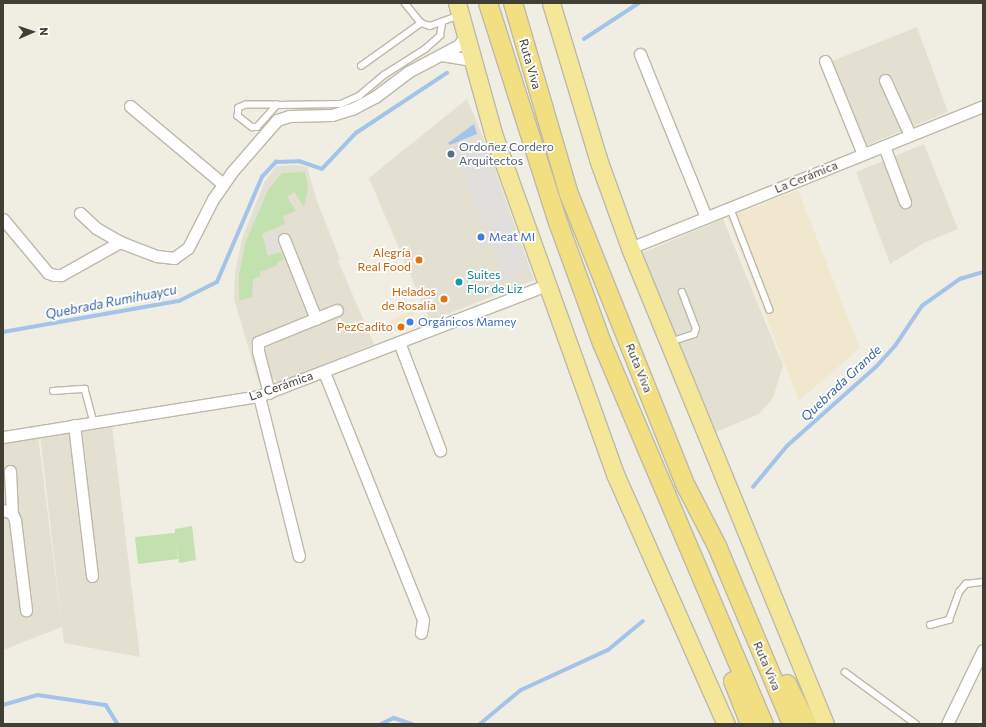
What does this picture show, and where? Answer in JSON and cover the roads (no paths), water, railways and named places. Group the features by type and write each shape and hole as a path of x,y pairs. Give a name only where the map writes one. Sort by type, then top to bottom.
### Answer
{"highway":[{"name":"Ruta Viva","path":"488,3 559,225 599,335 764,724"},
{"name":"Ruta Viva","path":"513,3 569,194 686,486 717,546 792,724"},
{"path":"717,546 807,724"},
{"path":"698,568 716,640 750,724"}],"main road":[{"path":"551,3 598,159 630,248 825,724"},
{"path":"458,9 492,139 536,265 546,285 615,474 726,724"}],"street":[{"path":"80,213 96,228 120,242 157,256 174,258 188,248 213,199 223,184 277,120 289,116 332,115 352,109 375,97 408,72 459,45 465,36"},
{"path":"640,54 706,217"},
{"path":"441,55 471,60"},
{"path":"825,61 863,154"},
{"path":"885,80 910,135"},
{"path":"130,106 223,184"},
{"name":"La Cerámica","path":"630,248 983,106"},
{"path":"884,146 905,202"},
{"path":"3,219 48,273 54,275 60,275 120,242"},
{"path":"284,239 316,319"},
{"name":"La Cerámica","path":"3,437 264,394 546,285"},
{"path":"300,556 264,394 258,342 337,310"},
{"path":"399,342 440,450"},
{"path":"324,372 423,620 421,633"},
{"path":"74,425 92,576"},
{"path":"10,471 7,512 16,520 26,610"},
{"path":"947,724 983,650"}],"lane":[{"path":"405,3 421,23 430,26 442,23 458,9"},
{"path":"361,66 421,23"},
{"path":"277,106 257,127 252,127 238,116 238,108 246,105 277,106 341,104 359,96 384,75 425,49 440,36 442,23"},
{"path":"730,207 770,310"},
{"path":"668,342 696,332 682,293"},
{"path":"53,391 85,389 94,422"},
{"path":"930,625 949,620 959,592 966,584 983,582"},
{"path":"845,672 916,724"}],"water":[{"path":"474,124 477,134 450,145 448,143"}],"waterway":[{"name":"Quebrada Rumihuaycu","path":"584,39 639,3"},
{"name":"Quebrada Rumihuaycu","path":"3,332 179,301 217,282 262,177 276,162 299,161 322,169 356,133 447,73"},
{"name":"Quebrada Grande","path":"753,487 787,446 876,367 895,346 922,306 960,279 983,272"},
{"name":"Quebrada Grande","path":"480,724 521,690 608,650 643,621"},
{"path":"3,705 38,695 106,705 118,724"},
{"path":"381,724 394,718 413,724"}],"place":[{"name":"Ordoñez Cordero Arquitectos","path":"451,154"},
{"name":"Meat MI","path":"481,237"},
{"name":"Alegría Real Food","path":"419,260"},
{"name":"Suites Flor de Liz","path":"459,282"},
{"name":"Helados de Rosalía","path":"444,299"},
{"name":"Orgánicos Mamey","path":"410,322"},
{"name":"PezCadito","path":"401,327"}]}
